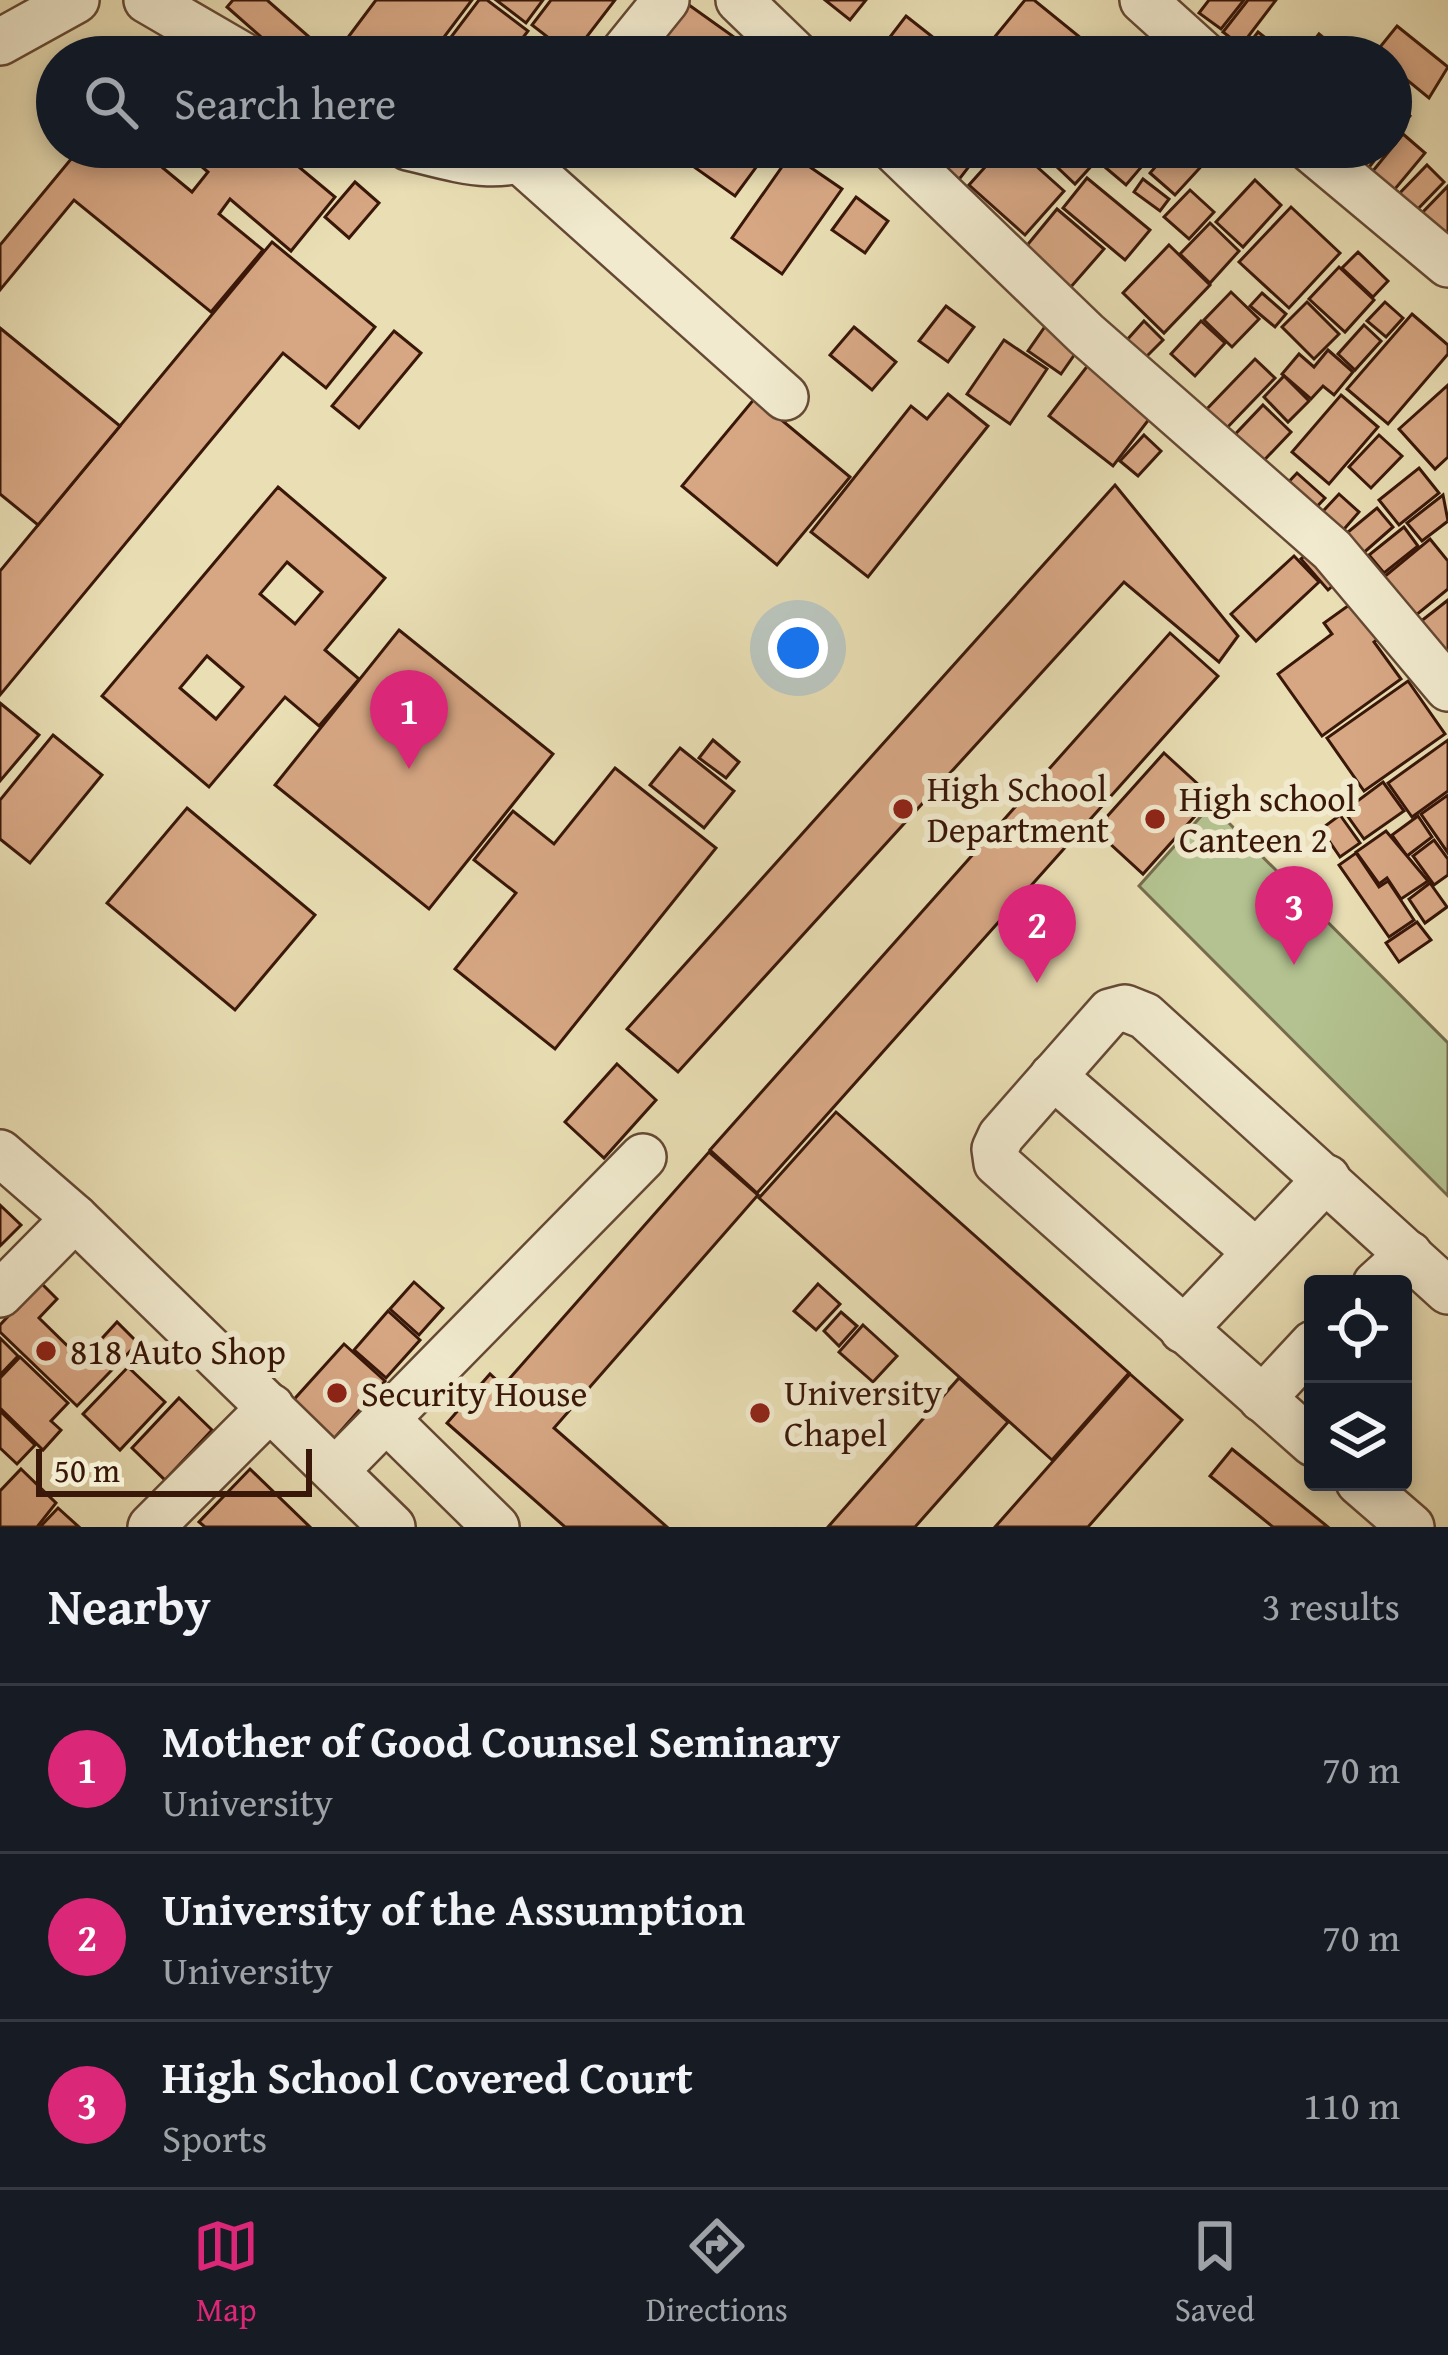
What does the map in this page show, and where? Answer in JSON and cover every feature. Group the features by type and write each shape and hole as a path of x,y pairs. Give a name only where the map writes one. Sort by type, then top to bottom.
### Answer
{"street":[{"path":"0,42 76,0"},
{"path":"148,0 209,36"},
{"path":"637,36 665,0"},
{"path":"739,0 776,36"},
{"path":"1143,0 1183,36"},
{"path":"547,168 785,397"},
{"path":"914,168 1086,334 1332,550 1448,688"},
{"path":"1333,168 1448,264"},
{"path":"1304,1435 998,1163 995,1149 1001,1136 1110,1012 1125,1008 1145,1016 1327,1178 1392,1269 1448,1291"},
{"path":"1053,1076 1256,1252"},
{"path":"0,1153 75,1218 392,1527"},
{"path":"334,1472 643,1157"},
{"path":"1183,1330 1327,1178"},
{"path":"0,1294 75,1218"},
{"path":"1262,1399 1304,1354"},
{"path":"152,1527 271,1407"},
{"path":"386,1419 496,1527"},
{"path":"1369,1491 1411,1527"}],"green space":[{"path":"1211,805 1448,1043 1448,1196 1139,886"}],"building":[{"path":"233,0 267,0 308,36 260,36 227,7"},
{"path":"376,0 472,0 445,36 349,36"},
{"path":"479,0 487,0 528,31 524,36 452,36"},
{"path":"496,0 543,0 526,23"},
{"path":"551,0 615,0 587,36 546,36 532,25"},
{"path":"825,0 866,0 850,20"},
{"path":"1025,0 1034,0 1078,36 995,36"},
{"path":"1209,0 1244,0 1221,29 1199,13"},
{"path":"1248,0 1276,0 1249,36 1223,32"},
{"path":"689,5 733,36 667,36"},
{"path":"906,16 931,36 891,36"},
{"path":"1397,26 1409,36 1389,36"},
{"path":"1412,38 1448,67 1429,98 1412,84"},
{"path":"1412,142 1425,153 1390,195 1368,177 1375,168 1412,168"},
{"path":"1427,165 1444,182 1412,215 1395,198"},
{"path":"64,168 163,168 192,192 208,172 203,168 300,168 335,197 291,251 230,199 219,214 263,250 211,312 74,200 0,290 0,245"},
{"path":"696,168 756,168 735,196"},
{"path":"781,168 811,168 842,189 782,274 732,238"},
{"path":"931,168 968,168 954,186"},
{"path":"984,168 1038,168 1064,191 1025,235 969,185"},
{"path":"1058,168 1090,168 1075,184"},
{"path":"1106,168 1140,168 1126,185"},
{"path":"1154,168 1200,168 1175,195 1150,173"},
{"path":"1087,178 1150,230 1125,260 1063,208"},
{"path":"1143,179 1169,199 1160,211 1134,192"},
{"path":"1255,180 1281,205 1243,247 1216,222"},
{"path":"355,182 379,203 349,238 325,217"},
{"path":"1448,186 1448,242 1420,215"},
{"path":"1190,190 1214,212 1189,239 1164,217"},
{"path":"856,197 888,221 865,253 832,230"},
{"path":"1291,207 1340,253 1289,308 1239,262"},
{"path":"1057,209 1104,249 1070,288 1024,249"},
{"path":"1210,223 1239,251 1210,283 1180,254"},
{"path":"272,242 375,327 326,388 283,353 0,695 0,571"},
{"path":"1169,245 1210,285 1164,333 1123,293"},
{"path":"1358,252 1388,281 1373,297 1342,268"},
{"path":"1339,267 1374,300 1345,332 1309,299"},
{"path":"1231,292 1259,319 1232,347 1204,320"},
{"path":"1262,293 1286,314 1275,327 1250,306"},
{"path":"1307,302 1339,334 1314,359 1282,327"},
{"path":"1385,302 1403,318 1386,337 1367,321"},
{"path":"946,306 974,327 948,362 919,341"},
{"path":"1412,314 1448,345 1448,354 1388,424 1347,389"},
{"path":"1053,315 1086,338 1061,374 1028,351"},
{"path":"1144,321 1163,340 1144,359 1126,341"},
{"path":"1201,321 1225,343 1195,376 1171,354"},
{"path":"1364,325 1381,341 1355,370 1338,354"},
{"path":"854,327 896,362 872,390 830,355"},
{"path":"0,328 120,426 38,525 0,494"},
{"path":"394,331 421,353 359,428 332,406"},
{"path":"1004,340 1047,369 1010,424 967,394"},
{"path":"1328,350 1353,372 1334,395 1323,386 1311,399 1282,374 1299,354 1314,367"},
{"path":"1095,356 1160,405 1113,466 1049,416"},
{"path":"1255,359 1275,378 1223,432 1203,413"},
{"path":"1284,376 1309,401 1288,422 1264,397"},
{"path":"1448,385 1448,457 1435,469 1399,429"},
{"path":"948,394 988,426 868,577 811,532 911,406 927,419"},
{"path":"1341,395 1378,427 1329,484 1292,452"},
{"path":"755,398 850,477 777,565 682,486"},
{"path":"1263,405 1291,432 1251,474 1223,447"},
{"path":"1144,435 1161,451 1138,476 1120,461"},
{"path":"1379,435 1402,456 1371,488 1349,467"},
{"path":"1419,468 1439,493 1399,525 1379,500"},
{"path":"1297,473 1325,498 1309,515 1281,490"},
{"path":"1115,485 1238,636 1219,662 1124,582 678,1072 627,1029"},
{"path":"278,487 385,578 325,650 359,679 319,726 285,697 209,787 102,696","holes":["287,562 322,592 295,624 260,594","207,656 243,687 216,719 180,688"]},
{"path":"1339,494 1359,512 1332,543 1311,524"},
{"path":"1443,495 1448,521 1422,541 1407,523"},
{"path":"1377,508 1393,527 1353,562 1336,542"},
{"path":"1404,527 1418,546 1384,573 1369,555"},
{"path":"1430,539 1448,561 1448,589 1415,616 1384,577"},
{"path":"1318,544 1345,575 1328,590 1301,559"},
{"path":"1294,556 1319,582 1256,641 1231,614"},
{"path":"1363,595 1389,630 1374,642 1401,679 1322,736 1278,674 1332,634 1324,623"},
{"path":"1448,600 1448,676 1411,629"},
{"path":"399,630 553,754 429,909 275,785"},
{"name":"High School Department","path":"1170,633 1218,676 757,1193 710,1150"},
{"path":"1408,681 1445,734 1364,791 1327,738"},
{"path":"0,703 39,735 0,781"},
{"path":"53,735 102,775 30,863 0,839 0,800"},
{"path":"713,740 739,762 726,778 699,758"},
{"path":"1448,740 1448,791 1412,817 1388,783"},
{"path":"680,748 734,791 704,828 650,785"},
{"path":"1164,753 1212,797 1143,874 1095,830"},
{"path":"615,768 716,848 555,1049 455,969 516,893 474,860 513,811 554,844"},
{"path":"1383,782 1404,811 1364,839 1344,811"},
{"path":"1448,795 1448,853 1421,814"},
{"path":"187,808 315,915 235,1010 107,903"},
{"path":"1340,815 1360,843 1340,857 1321,829"},
{"path":"1418,816 1432,837 1407,856 1392,835"},
{"path":"1386,831 1428,881 1401,899 1387,878 1379,884 1356,852"},
{"path":"1434,840 1448,859 1448,875 1434,885 1413,856"},
{"path":"1356,853 1379,887 1388,881 1414,920 1389,937 1339,865"},
{"path":"1430,883 1447,907 1425,923 1409,899"},
{"path":"1417,922 1431,940 1399,962 1386,943"},
{"path":"617,1064 656,1100 604,1158 565,1122"},
{"path":"836,1112 1129,1373 1052,1460 759,1198"},
{"path":"709,1152 758,1195 554,1428 667,1527 565,1527 447,1423 490,1374 503,1386"},
{"path":"0,1205 21,1225 0,1246"},
{"name":"818 Auto Shop","path":"40,1282 57,1299 39,1318 82,1360 117,1322 138,1343 77,1406 0,1332 0,1325"},
{"path":"414,1282 443,1308 419,1335 390,1309"},
{"path":"818,1284 840,1304 816,1330 794,1311"},
{"path":"388,1311 420,1340 386,1378 354,1350"},
{"path":"841,1312 857,1326 839,1346 824,1331"},
{"path":"863,1325 897,1356 873,1382 839,1352"},
{"path":"0,1338 18,1356 0,1375"},
{"name":"Security House","path":"344,1344 385,1381 331,1442 289,1405"},
{"path":"20,1357 68,1403 51,1421 61,1430 43,1450 0,1408 0,1378"},
{"path":"128,1367 165,1402 120,1450 83,1414"},
{"path":"1130,1374 1182,1420 1088,1527 995,1527"},
{"path":"959,1378 1008,1422 915,1527 828,1527"},
{"path":"179,1398 212,1430 165,1480 132,1448"},
{"path":"0,1411 35,1445 17,1464 0,1448"},
{"path":"1232,1449 1328,1527 1273,1527 1210,1476"},
{"path":"21,1469 56,1503 37,1527 0,1527 0,1491"},
{"path":"250,1469 310,1527 205,1527 199,1522"},
{"path":"58,1508 79,1527 40,1527"}],"place":[{"name":"Mother of Good Counsel Seminary","path":"409,769"},
{"name":"High School Department","path":"903,809"},
{"name":"High school Canteen 2","path":"1155,819"},
{"name":"High School Covered Court","path":"1294,965"},
{"name":"University of the Assumption","path":"1037,983"},
{"name":"818 Auto Shop","path":"46,1351"},
{"name":"Security House","path":"337,1393"},
{"name":"University Chapel","path":"760,1413"}]}
